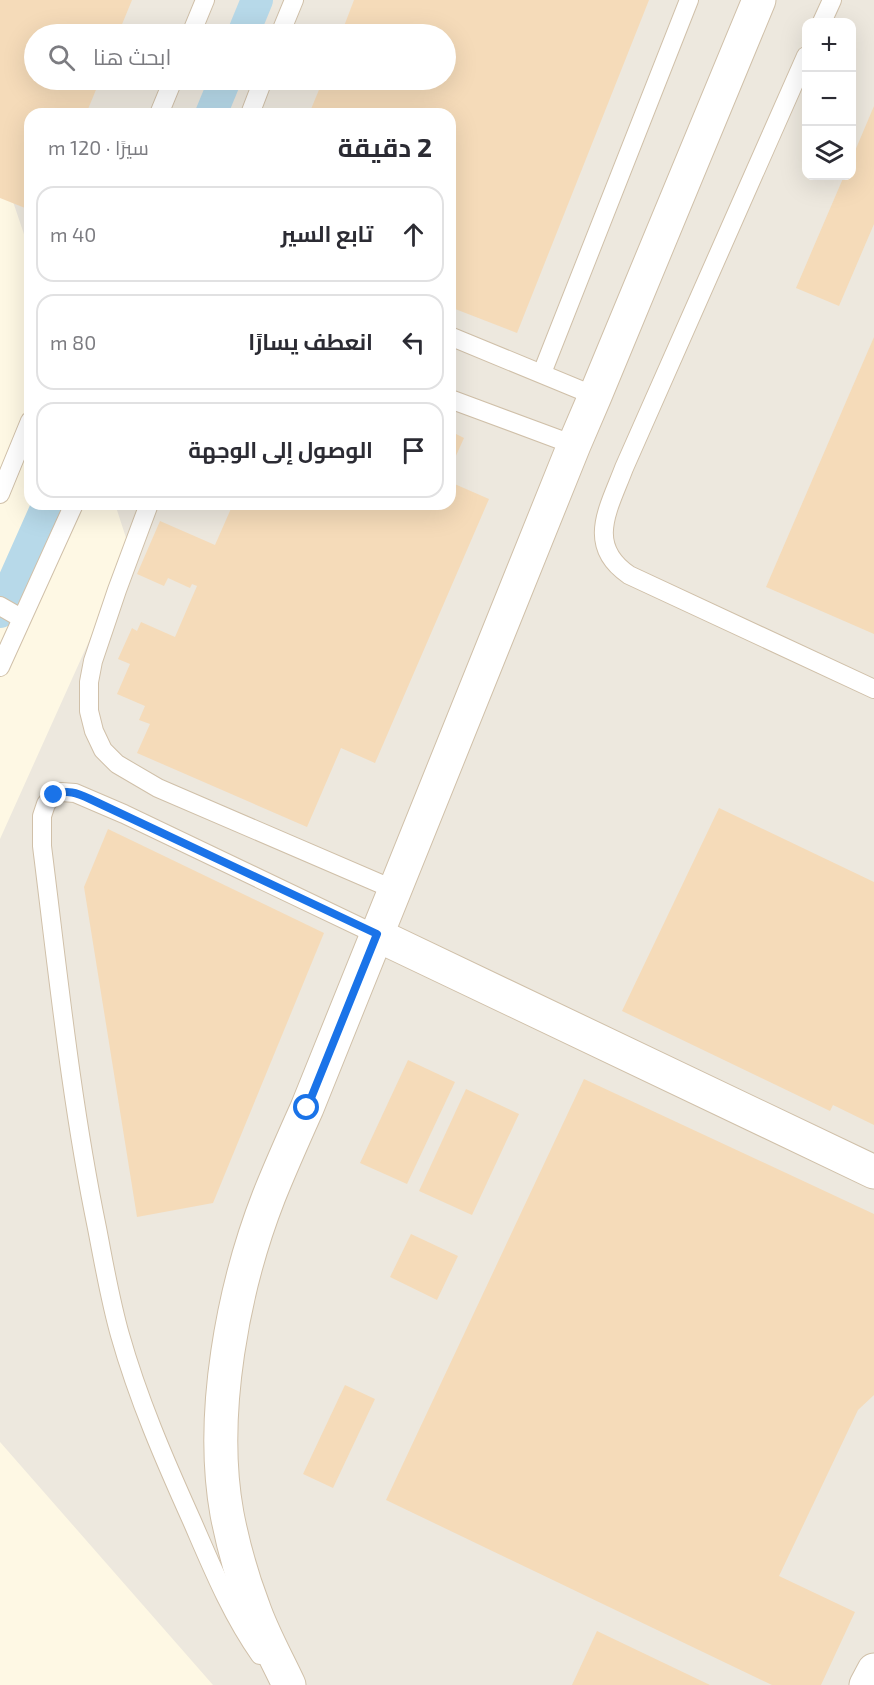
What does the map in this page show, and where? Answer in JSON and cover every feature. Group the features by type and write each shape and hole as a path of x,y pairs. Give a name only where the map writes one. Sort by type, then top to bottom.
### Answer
{"street":[{"path":"289,1685 253,1608 236,1553 227,1514 221,1470 222,1417 227,1361 238,1299 250,1252 268,1197 307,1108 574,445 759,0"},
{"path":"377,934 874,1172"},
{"path":"866,1685 874,1670"}],"lane":[{"path":"195,24 205,0"},
{"path":"284,24 294,0"},
{"path":"542,373 689,0"},
{"path":"824,18 832,0"},
{"path":"802,67 624,468 603,531 605,546 611,558 629,575 874,689"},
{"path":"161,108 169,90"},
{"path":"252,108 259,90"},
{"path":"456,339 596,396"},
{"path":"456,401 574,445"},
{"path":"0,494 24,436"},
{"path":"0,667 71,510"},
{"path":"147,510 110,610 93,661 89,682 89,711 94,731 103,750 117,764 158,788 395,890"},
{"path":"0,606 21,618"},
{"path":"289,1685 255,1648 223,1592 170,1473 120,1335 82,1154 42,846 42,816 46,804 54,795 61,792 75,793 377,934"}],"shaded area":[{"path":"0,0 874,0 874,1685 213,1685 0,1442 0,839 130,550 117,510 456,510 456,108 24,108 24,234 0,163"}],"building":[{"path":"0,0 132,0 122,24 24,24 24,90 96,90 88,108 24,108 24,208 0,198"},
{"path":"354,0 649,0 517,333 456,309 456,108 311,108 319,90 456,90 456,24 345,24"},
{"path":"874,106 874,224 839,306 796,288 842,180 856,180 856,149"},
{"path":"874,337 874,634 766,587"},
{"path":"456,434 464,438 456,456"},
{"path":"456,485 489,499 375,763 341,748 307,827 137,753 150,724 139,720 145,706 117,694 130,664 118,659 132,628 137,631 141,622 175,637 197,586 192,584 190,588 168,578 164,586 137,574 160,521 215,545 230,510 456,510"},
{"path":"719,808 874,882 874,1125 833,1105 830,1111 622,1011"},
{"path":"108,829 324,933 213,1203 137,1217 84,887"},
{"path":"408,1060 455,1082 407,1184 360,1163"},
{"path":"584,1079 874,1214 874,1395 858,1410 779,1576 855,1612 821,1685 772,1685 386,1500"},
{"path":"466,1089 519,1114 472,1215 419,1191"},
{"path":"411,1234 458,1256 437,1300 390,1277"},
{"path":"345,1385 375,1399 333,1488 303,1474"},
{"path":"597,1631 710,1685 572,1685"}],"waterway":[{"path":"247,24 257,0"},
{"path":"213,108 221,90"},
{"path":"0,612 45,510"}],"route":[{"path":"54,795 68,791 90,799 377,934 307,1108"}]}
